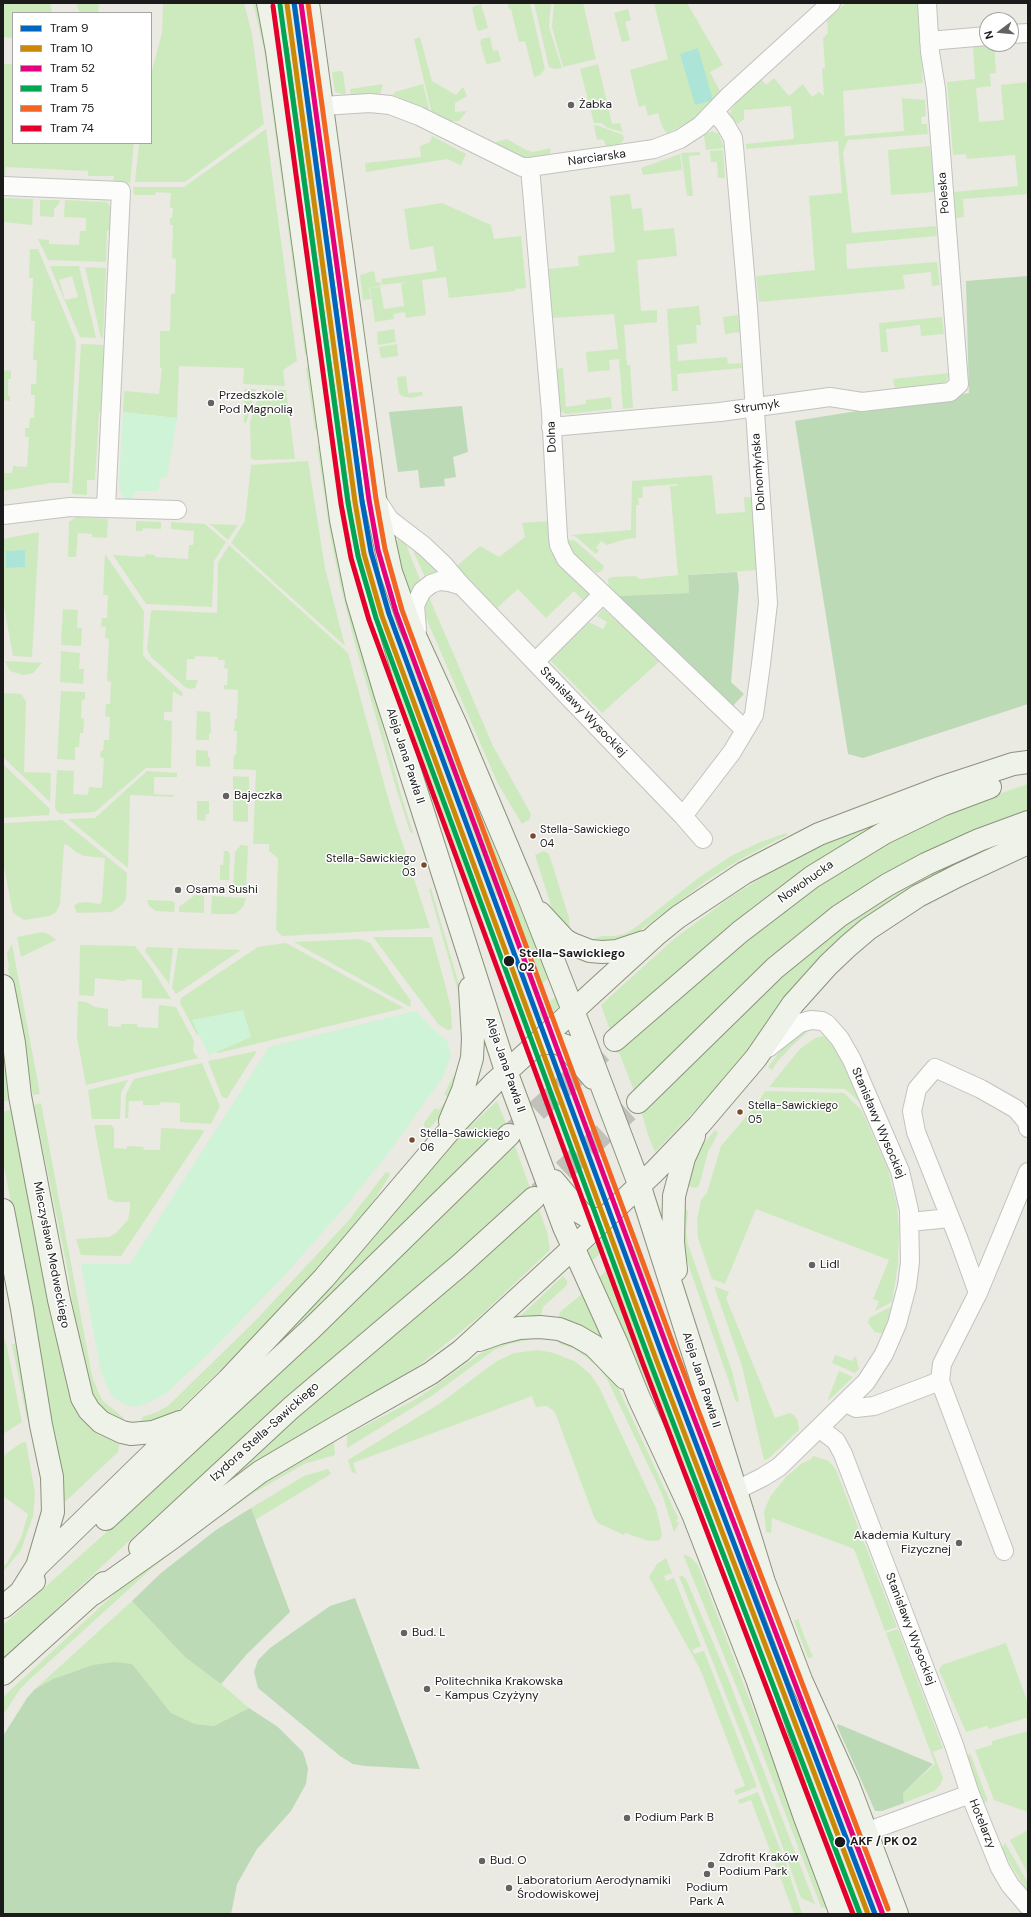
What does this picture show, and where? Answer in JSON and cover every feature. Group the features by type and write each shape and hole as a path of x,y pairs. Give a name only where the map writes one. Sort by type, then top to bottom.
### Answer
{"main road":[{"name":"Aleja Jana Pawła II","path":"268,3 278,59 331,449 352,573 385,693 506,1071 573,1248 698,1528 759,1686 804,1815 841,1914"},
{"name":"Aleja Jana Pawła II","path":"308,3 375,498 391,572 399,599 456,725 529,898 574,1011 639,1184 764,1582 808,1698 848,1784 897,1914"},
{"path":"22,1590 37,1566 228,1380 324,1278 475,1103 506,1071 538,1044 657,934 678,917 744,873 819,834 940,788 1013,764 1028,762"},
{"name":"Nowohucka","path":"615,1040 768,909 838,860 884,833 922,814 1028,772"},
{"path":"638,1102 775,968 839,916 887,886 932,861 979,840 1028,822"},
{"path":"92,1594 172,1538 260,1472 338,1426 397,1394 431,1373 461,1351 603,1220 699,1125 756,1058 793,1004 828,965 868,929 936,886 1028,843"},
{"path":"529,898 542,916 565,940 590,951 602,952 624,950 657,934"},
{"path":"434,1150 447,1128 459,1102 472,1058 473,1039 471,996 465,943"},
{"name":"Mieczysława Medweckiego","path":"3,986 14,1044 20,1096 56,1285 82,1398 89,1410 101,1422 122,1432 131,1434 153,1432 173,1425 190,1416"},
{"name":"Aleja Jana Pawła II","path":"538,1044 554,1042 566,1046 604,1091"},
{"path":"686,1335 675,1264 673,1211 674,1196 684,1158 699,1125"},
{"path":"3,1607 77,1545 248,1388 510,1136"},
{"name":"Aleja Jana Pawła II","path":"542,1165 578,1211 585,1216 603,1220"},
{"name":"Izydora Stella-Sawickiego","path":"3,1674 92,1594 179,1510 291,1408 436,1286 534,1198"},
{"path":"3,1210 22,1309 41,1426 52,1477 53,1512 37,1566"},
{"path":"461,1351 487,1337 508,1330 530,1327 559,1329 577,1336 594,1346 614,1365 639,1398"}],"street":[{"name":"Narciarska","path":"322,106 370,103 390,105 419,116 515,164 530,167 654,149 672,143 694,131 715,112 728,97 831,3"},
{"name":"Poleska","path":"927,3 959,384"},
{"path":"929,41 979,37"},
{"name":"Dolnomłyńska","path":"683,816 732,752 754,715 768,603 734,143 725,124 715,112"},
{"name":"Dolna","path":"530,167 559,545 566,559 745,730"},
{"path":"3,186 121,191 106,507"},
{"name":"Strumyk","path":"551,428 720,412 754,406 830,397 862,402 950,392 959,384"},
{"name":"Stanisławy Wysockiej","path":"375,498 390,520 424,546 683,816 703,839"},
{"path":"3,515 56,507 106,507 177,510"},
{"path":"422,652 415,613 415,605 419,596 427,587 435,582 449,582 462,586"},
{"path":"535,662 603,594"},
{"name":"Stanisławy Wysockiej","path":"736,1490 772,1472 864,1385 884,1354 897,1324 907,1286 910,1262 910,1222 900,1171 852,1060 840,1039 827,1024 822,1021 811,1020 800,1023 756,1058"},
{"path":"978,1293 916,1132 912,1111 917,1089 935,1068 981,1089 1016,1109 1027,1122 1028,1128"},
{"path":"1004,1551 940,1381 942,1364 978,1293 1028,1172"},
{"path":"910,1222 950,1218"},
{"path":"846,1403 856,1408 874,1406 940,1381"},
{"name":"Stanisławy Wysockiej","path":"819,1428 836,1441 843,1454 954,1745 970,1794"},
{"name":"Hotelarzy","path":"866,1832 970,1794 1000,1868 1010,1884 1028,1906"}],"green space":[{"path":"3,3 50,3 52,12 12,12 12,38 3,37"},
{"path":"76,3 99,3 98,12 80,12"},
{"path":"163,3 244,3 252,34 264,124 185,182 135,182 139,144 152,144 152,70 162,33"},
{"path":"253,3 260,3 309,351 305,355 264,50"},
{"path":"277,3 281,3 349,507 358,556 379,627 483,909 476,912 444,815 391,681 358,562 348,507 285,51"},
{"path":"507,3 530,3 545,69 540,75 534,77 525,41 519,42 511,9 509,9"},
{"path":"534,3 551,3 549,27 562,68 555,69 549,67"},
{"path":"554,3 583,3 596,59 563,67 552,27"},
{"path":"654,3 687,3 723,65 710,72 721,93 693,119 667,134 662,126 658,113 648,116 645,105 639,107 630,70 668,59"},
{"path":"846,3 917,3 923,83 842,91 845,136 904,131 902,98 925,100 926,116 921,117 922,124 927,124 928,134 848,140 843,152 852,233 936,226 937,236 846,244 847,269 937,262 940,285 932,286 931,272 903,275 905,289 759,302 756,276 815,270 809,196 842,193 838,141 746,149 746,144 794,139 791,106 744,110 744,119 738,124 733,120 730,113 737,99 761,79 766,85 774,78 789,96 803,84 812,97 819,92 824,96 822,69 825,68 823,38 828,33 827,20"},
{"path":"481,4 488,28 479,31 477,29 472,8"},
{"path":"628,9 631,20 625,22 630,40 622,42 614,13"},
{"path":"420,37 432,81 456,95 463,87 467,96 455,103 455,112 467,111 459,121 447,121 432,114 414,39"},
{"path":"490,37 493,51 498,50 501,61 488,64 486,63 480,42 482,39"},
{"path":"973,45 979,45 979,52 995,52 996,73 990,74 991,86 976,88 979,122 1004,120 1001,85 1028,82 1028,194 963,199 964,217 956,218 954,192 1018,186 1015,155 967,159 966,154 953,155 947,82 975,79"},
{"path":"3,64 12,64 12,144 134,144 130,183 113,183 114,176 88,176 88,171 6,167 5,178 3,178"},
{"path":"598,64 612,124 620,123 623,132 608,128 601,123 594,123 580,69"},
{"path":"332,72 343,72 346,95 335,92"},
{"path":"383,84 380,95 351,97 350,89"},
{"path":"423,84 430,113 391,97 395,92"},
{"path":"596,125 623,135 624,139 617,147 607,148 603,139 597,140 594,126"},
{"path":"266,129 297,361 283,370 285,386 243,384 244,368 179,366 177,418 123,412 124,391 159,394 162,368 160,368 160,331 170,331 171,294 175,294 176,259 172,258 173,225 170,225 170,218 172,218 173,208 170,208 171,193 156,192 155,195 134,195 133,187 184,187"},
{"path":"712,131 719,134 724,148 706,150 704,135"},
{"path":"432,136 466,154 461,165 447,159 366,172 365,163 421,157 420,146 430,142"},
{"path":"507,139 526,150 533,152 551,148 549,158 522,157 495,145 496,142"},
{"path":"930,146 934,192 891,195 888,150"},
{"path":"723,150 725,178 718,178 717,162 711,162 710,151"},
{"path":"700,152 700,155 689,156 693,196 687,196 681,153"},
{"path":"680,154 682,170 643,175 641,168"},
{"path":"630,194 632,209 642,208 644,231 674,228 677,256 637,260 641,311 657,310 657,322 624,325 627,365 630,365 633,408 623,409 619,359 609,360 610,370 588,372 586,352 618,349 614,314 552,318 548,269 579,266 578,256 615,252 610,196"},
{"path":"3,198 33,199 32,225 4,222 3,238"},
{"path":"40,200 59,200 60,202 54,209 54,217 40,216"},
{"path":"65,200 107,202 110,206 114,226 107,231 106,262 48,260 38,239 49,240 49,244 79,245 80,231 86,231 86,218 64,217"},
{"path":"442,203 491,225 494,239 521,236 526,288 515,289 515,291 449,298 446,277 422,280 426,315 406,318 405,312 393,314 394,319 375,322 370,288 380,287 384,309 404,306 401,284 407,282 382,285 381,279 437,271 433,246 410,250 404,209"},
{"path":"30,249 38,249 76,341 69,483 51,483 3,491 3,473 12,473 13,466 27,467 29,437 25,437 25,428 29,428 30,418 34,418 35,395 31,395 31,384 36,384 37,360 33,360 35,321 31,321 33,278 29,278"},
{"path":"50,266 79,266 96,338 80,337","holes":["72,276 78,297 65,300 59,280"]},
{"path":"85,267 106,268 103,338 101,338"},
{"path":"374,271 376,282 380,282 381,286 369,288 371,299 363,300 360,275"},
{"path":"1028,276 1028,704 863,758 848,754 795,421 969,393 966,281"},
{"path":"699,306 701,325 696,325 697,343 677,345 678,361 727,357 728,364 741,363 742,368 677,374 678,391 672,391 667,309"},
{"path":"738,315 740,332 725,334 723,317"},
{"path":"942,317 944,334 921,336 920,325 886,329 888,352 881,352 879,323"},
{"path":"394,329 396,342 378,345 377,332"},
{"path":"81,344 108,345 104,412 99,412 95,480 87,480 87,495 73,494 72,492"},
{"path":"397,344 398,356 381,358 379,347"},
{"path":"309,366 319,432 315,430 306,368"},
{"path":"563,368 566,407 586,404 586,400 611,397 612,409 567,414 560,411 556,369"},
{"path":"3,370 11,371 11,379 8,379 8,396 10,396 10,401 3,400"},
{"path":"949,373 947,381 940,384 895,389 893,379"},
{"path":"406,376 408,393 422,392 423,395 411,398 402,396 399,393 397,377"},
{"path":"244,389 256,389 246,423 244,423"},
{"path":"261,389 286,390 295,459 254,460 251,458 250,422"},
{"path":"462,406 468,452 453,457 456,477 444,479 445,486 420,488 418,470 398,472 389,412"},
{"path":"123,412 177,418 167,477 161,477 158,491 136,491 131,501 127,500 123,496 119,486"},
{"path":"317,446 321,448 343,583 413,833 410,832 396,788 354,640 340,584 330,534"},
{"path":"308,461 325,568 345,646 231,543 245,521 251,465"},
{"path":"712,475 716,514 745,512 744,497 751,497 757,570 688,575 689,593 619,596 609,589 608,579 612,577 636,576 640,579 678,575 670,486 677,486 677,484 642,487 643,498 638,498 639,505 636,505 636,538 626,539 607,545 601,541 596,548 599,550 596,554 576,537 571,535 631,530 632,481"},
{"path":"76,517 108,519 107,538 92,537 92,534 78,533 76,557 68,557 69,522"},
{"path":"136,521 161,522 161,529 143,528 142,531 136,531"},
{"path":"550,521 591,594 587,604 574,591 546,618 518,589 497,608 457,566 480,546 499,557 525,537 522,523"},
{"path":"171,522 205,524 226,542 214,561 212,607 146,604 113,555 145,557 146,554 155,555 155,557 188,559 189,545 193,545 194,531 171,529"},
{"path":"210,524 238,525 228,540"},
{"path":"39,532 32,657 13,656 3,601 3,539"},
{"path":"393,538 405,542 420,580 409,594 403,578"},
{"path":"565,540 574,540 604,566 602,571 597,573 581,561 579,564"},
{"path":"229,545 348,653 390,805 430,928 282,936 276,930 278,858 269,851 269,844 253,844 256,770 233,769 234,755 236,755 237,731 234,731 235,719 237,719 238,690 224,689 224,685 227,685 228,669 224,668 225,660 218,660 218,657 195,656 195,659 187,659 186,680 198,680 195,688 191,689 185,687 151,657 147,649 151,611 217,613 218,563"},
{"path":"413,546 440,572 425,577 414,553"},
{"path":"105,554 144,611 143,654 145,658 183,693 182,697 173,691 172,712 164,712 164,720 172,721 171,768 146,768 95,812 61,814 55,807 57,770 74,771 73,794 88,795 89,787 102,788 104,758 100,757 101,751 103,751 104,740 109,740 110,717 105,716 106,704 110,704 111,682 107,681 109,639 105,638 106,627 101,626 102,618 107,618 108,595 103,595"},
{"path":"737,572 739,587 731,682 744,694 730,709 619,596 689,593 688,575"},
{"path":"429,597 493,746 531,814 530,819 522,824 498,784 426,618 425,606"},
{"path":"63,609 78,610 77,628 82,628 81,646 61,645"},
{"path":"603,609 661,660 602,713 549,659 589,622 603,629 607,622 597,616"},
{"path":"395,614 549,977 539,987 504,893 496,896 393,615"},
{"path":"61,651 80,653 79,669 84,669 83,684 60,682"},
{"path":"5,661 42,663 33,673 23,675 10,671"},
{"path":"61,691 85,692 85,699 82,700 81,718 84,719 83,733 80,733 79,747 75,747 75,760 57,759"},
{"path":"3,693 21,694 26,701 24,772 51,773 50,802 3,757"},
{"path":"197,711 210,712 211,733 209,733 209,740 196,740"},
{"path":"196,750 208,751 208,757 210,757 210,767 196,766"},
{"path":"3,764 50,809 49,815 3,818"},
{"path":"147,771 177,773 177,777 154,777 154,794 174,795 174,797 130,795 128,868 68,819 95,818"},
{"path":"233,776 249,777 249,794 233,794"},
{"path":"1028,784 1028,811 984,827 824,915 792,940 765,962 635,1093 618,1050 731,953 799,899 867,854 902,835 947,814"},
{"path":"233,799 248,800 248,822 233,821"},
{"path":"197,801 209,801 209,814 206,814 205,821 197,820"},
{"path":"62,820 127,873 126,899 123,904 112,912 77,913 74,906 78,903 86,902 100,904 102,901 105,858 84,856 64,844 60,904 56,912 50,916 24,920 13,913 3,862 3,823"},
{"path":"881,821 882,823 806,869 756,904 610,1030 601,1005 674,939 732,896 771,872 817,848"},
{"path":"786,833 787,835 741,859 709,879 629,939 610,944 590,940 602,936 625,934 701,876 731,856 758,843"},
{"path":"241,845 248,846 246,889 233,889 235,852"},
{"path":"989,847 993,847 957,864 823,955 795,985 728,1076 655,1152 642,1114 787,972 833,932 914,881"},
{"path":"224,851 228,851 230,855 229,880 220,880 220,865 223,865"},
{"path":"544,851 549,854 569,918 570,934 554,915 535,855"},
{"path":"431,888 462,995 461,1007 458,991 429,890"},
{"path":"195,895 204,896 204,913 179,912 179,907"},
{"path":"212,896 246,898 243,907 235,914 211,914"},
{"path":"147,900 172,901 175,903 174,912 156,911 149,906"},
{"path":"43,932 56,940 21,957 17,937"},
{"path":"373,937 432,937 451,1009 452,1029 448,1030 439,1025"},
{"path":"360,939 370,943 411,1001 410,1007 294,942"},
{"path":"286,943 404,1008 218,1053 216,1052 251,1037 192,1020 199,1035 197,1035 180,1003 181,998 258,947"},
{"path":"12,944 40,1094 33,1095 8,968 7,953"},
{"path":"80,946 135,946 151,967 171,999 142,998 142,980 126,979 126,981 95,978 94,996 79,995"},
{"path":"147,947 173,948 169,984 145,951"},
{"path":"178,948 241,950 176,994 172,988"},
{"path":"556,996 560,1005 543,1021 539,1012"},
{"path":"78,1001 86,1002 95,1007 108,1009 108,1026 121,1027 121,1024 137,1024 137,1027 158,1028 159,1005 176,1007 194,1041 193,1051 198,1058 86,1085 77,1037"},
{"path":"243,1010 251,1037 209,1055 192,1020"},
{"path":"416,1011 447,1041 451,1055 443,1077 389,1152 350,1201 282,1278 206,1356 165,1394 146,1404 135,1407 126,1405 116,1399 110,1393 101,1372 81,1264 130,1264 269,1047"},
{"path":"813,1027 792,1046 772,1070 768,1067 792,1035"},
{"path":"3,1034 15,1098 3,1102"},
{"path":"827,1035 833,1044 863,1105 845,1089 769,1087 800,1049 815,1038"},
{"path":"257,1051 227,1098 222,1097 208,1061"},
{"path":"464,1056 442,1114 428,1130 424,1126 424,1123 435,1108 439,1110 448,1097 444,1094"},
{"path":"202,1063 220,1106 211,1124 180,1122 180,1103 160,1102 159,1105 143,1105 143,1101 129,1101 128,1118 125,1118 126,1094 134,1079"},
{"path":"128,1080 121,1093 120,1119 92,1119 88,1090"},
{"path":"765,1091 844,1093 862,1111 888,1169 897,1206 899,1230 898,1264 892,1302 875,1311 879,1301 873,1299 889,1260 756,1209 725,1284 712,1279 698,1238 697,1220 701,1200 707,1193 721,1146 758,1103"},
{"path":"497,1101 507,1126 289,1337 217,1402 285,1335 359,1255 451,1144"},
{"path":"41,1103 92,1376 103,1401 124,1418 122,1424 95,1404 82,1369 68,1272 34,1105"},
{"path":"17,1107 70,1387 120,1440 118,1452 66,1501 60,1502 58,1470 49,1402 3,1161 3,1112"},
{"path":"94,1125 111,1125 114,1128 114,1148 127,1149 127,1146 144,1147 143,1150 160,1150 161,1128 203,1130 204,1132 121,1256 81,1255 76,1239 109,1237 116,1233 128,1220 130,1210 130,1202 116,1202 108,1199"},
{"path":"715,1130 718,1133 708,1152 699,1186 695,1188 683,1185 699,1149"},
{"path":"515,1146 530,1188 434,1274 306,1382 130,1540 3,1659 3,1625 121,1519"},
{"path":"388,1172 390,1175 358,1225 261,1330 172,1416 141,1427 142,1417 157,1412 168,1406 256,1320 349,1220 385,1173"},
{"path":"685,1207 688,1212 686,1231 688,1244 732,1371 739,1401 736,1402 685,1255 682,1243"},
{"path":"539,1209 547,1232 550,1250 479,1317 422,1363 379,1391 233,1475 307,1407 456,1283"},
{"path":"604,1237 608,1246 591,1262 587,1252"},
{"path":"634,1245 761,1603 628,1250"},
{"path":"614,1262 810,1782 803,1785 769,1677 703,1504 598,1279"},
{"path":"563,1276 567,1281 567,1285 543,1307 540,1320 515,1321"},
{"path":"714,1286 729,1292 726,1298 775,1418 790,1413 794,1415 798,1421 799,1430 768,1459 764,1460 742,1366"},
{"path":"583,1293 607,1347 557,1322 560,1312"},
{"path":"892,1306 895,1307 885,1334 875,1332 868,1323 869,1318"},
{"path":"3,1334 22,1422 3,1434"},
{"path":"534,1337 494,1350 433,1395 347,1448 347,1435 418,1398 491,1346 498,1342"},
{"path":"556,1339 578,1345 615,1381 678,1518 676,1521 679,1523 674,1532 662,1494 607,1379 598,1367 586,1357 574,1349 560,1344"},
{"path":"12,1344 15,1344 19,1354 31,1414 27,1420"},
{"path":"538,1350 554,1353 576,1362 591,1375 599,1387 656,1508 662,1534 660,1540 649,1541 625,1533 624,1535 598,1523 594,1517 554,1411 547,1406 536,1407 532,1396 353,1463 357,1474 352,1472 348,1460 439,1404 497,1361 514,1353"},
{"path":"835,1355 852,1361 854,1357 856,1357 859,1369 855,1373 832,1363"},
{"path":"839,1371 853,1377 829,1400 828,1399"},
{"path":"334,1441 335,1455 304,1464 252,1494 190,1538 151,1569 29,1680 20,1689 3,1715 3,1697 139,1571 238,1496"},
{"path":"26,1442 35,1493 33,1516 21,1550 3,1572 3,1567 7,1563 21,1538 28,1514 3,1496 3,1456 21,1443"},
{"path":"813,1456 829,1461 836,1470 897,1627 885,1631 854,1549 772,1518 771,1533 766,1532 764,1511 770,1497 786,1477"},
{"path":"328,1469 331,1474 255,1520 251,1508 304,1476"},
{"path":"251,1508 290,1612 247,1654 221,1684 185,1657 132,1601 161,1573 216,1530"},
{"path":"683,1554 690,1557 698,1565 830,1910 821,1907 747,1713"},
{"path":"666,1558 672,1573 664,1576 666,1581 674,1578 701,1646 692,1650 694,1654 704,1651 757,1787 736,1795 734,1790 745,1786 700,1669 649,1577 657,1564"},
{"path":"679,1576 683,1576 686,1579 726,1673 815,1904 801,1898 754,1767"},
{"path":"355,1598 420,1769 353,1764 340,1756 258,1688 254,1672 258,1660 270,1648 330,1606"},
{"path":"132,1601 185,1657 213,1677 249,1708 214,1726 195,1724 171,1713 132,1665 53,1679 35,1689"},
{"path":"798,1619 813,1657 808,1658 794,1621"},
{"path":"898,1629 943,1748 933,1752 943,1778 940,1785 934,1791 904,1803 903,1793 935,1764 886,1633"},
{"path":"1006,1643 1028,1703 1028,1716 1026,1718 989,1729 987,1726 966,1732 939,1670 942,1665"},
{"path":"780,1654 838,1784 831,1787"},
{"path":"114,1662 132,1664 171,1713 195,1724 214,1726 249,1708 278,1727 303,1752 308,1768 306,1784 291,1811 257,1849 237,1884 231,1914 3,1914 3,1736 27,1698 35,1689 53,1679 93,1665"},
{"path":"838,1724 933,1764 903,1793 904,1803 882,1811 875,1811 837,1726"},
{"path":"1028,1731 1028,1812 994,1800 975,1750 992,1745 992,1741"},
{"path":"970,1753 988,1801 983,1803 965,1759"},
{"path":"758,1792 786,1864 802,1914 794,1914 751,1800 740,1804 738,1800"},
{"path":"1028,1830 1028,1874 1010,1840"},
{"path":"1005,1843 1028,1883 1028,1892 1001,1849"}],"shaded area":[{"path":"698,48 713,100 695,105 680,54"},
{"path":"25,550 25,567 6,568 6,551"}],"tunnel":[{"path":"512,1133 615,1040"},
{"path":"539,1193 638,1102"}],"tram line":[{"name":"9","path":"294,3 362,501 371,552 389,614 663,1357 875,1914"},
{"name":"52","path":"301,3 369,500 378,550 396,612 670,1355 882,1912"},
{"name":"75","path":"308,3 376,499 385,549 402,610 676,1352 888,1909"},
{"name":"10","path":"287,4 355,502 364,554 382,616 656,1359 868,1914"},
{"name":"5","path":"280,5 348,503 358,556 376,618 650,1362 860,1914"},
{"name":"74","path":"273,6 341,504 351,558 369,620 643,1364 853,1914"}],"place":[{"name":"Żabka","path":"571,105"},
{"name":"Przedszkole Pod Magnolią","path":"211,403"},
{"name":"Bajeczka","path":"226,796"},
{"name":"Stella-Sawickiego 04","path":"533,836"},
{"name":"Stella-Sawickiego 03","path":"424,865"},
{"name":"Osama Sushi","path":"178,890"},
{"name":"Stella-Sawickiego 02","path":"509,961"},
{"name":"Stella-Sawickiego 05","path":"740,1112"},
{"name":"Stella-Sawickiego 06","path":"412,1140"},
{"name":"Lidl","path":"812,1265"},
{"name":"Akademia Kultury Fizycznej","path":"959,1543"},
{"name":"Bud. L","path":"404,1633"},
{"name":"Politechnika Krakowska - Kampus Czyżyny","path":"427,1689"},
{"name":"Podium Park B","path":"627,1818"},
{"name":"AKF / PK 02","path":"840,1842"},
{"name":"Bud. O","path":"482,1861"},
{"name":"Zdrofit Kraków Podium Park","path":"711,1865"},
{"name":"Podium Park A","path":"707,1874"},
{"name":"Laboratorium Aerodynamiki Środowiskowej","path":"509,1888"}]}
